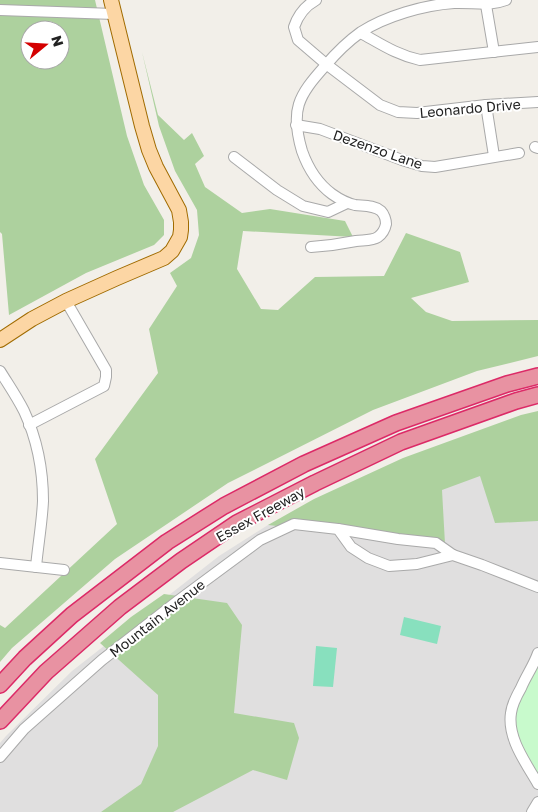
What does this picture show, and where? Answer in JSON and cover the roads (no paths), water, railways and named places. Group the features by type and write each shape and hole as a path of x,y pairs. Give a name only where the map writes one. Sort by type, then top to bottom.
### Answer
{"highway":[{"name":"Essex Freeway","path":"0,685 25,658 72,615 167,542 224,506 304,464 396,423 507,384 538,376"},
{"name":"Essex Freeway","path":"0,721 46,672 120,607 237,523 401,442 516,400 538,395"}],"main road":[{"path":"0,340 32,319 66,301 164,258 177,243 181,230 179,210 156,168 142,126 113,7"}],"street":[{"name":"Leonardo Drive","path":"316,0 298,15 294,27 298,40 380,105 398,112 417,113 486,105 538,102"},
{"path":"311,247 331,246 373,239 382,234 386,224 384,214 380,210 371,206 343,202 332,194 321,185 306,162 296,125 299,102 310,82 343,46 361,33 418,4 454,3 486,5 506,0"},
{"path":"486,5 494,52"},
{"path":"0,10 113,7"},
{"path":"361,33 406,57 420,60 538,48"},
{"path":"486,105 494,156"},
{"name":"Dezenzo Lane","path":"296,125 320,129 422,166 435,167 519,153"},
{"path":"234,157 277,190 303,206 328,212 347,202"},
{"path":"30,425 104,386 106,370 66,301"},
{"path":"0,371 24,411 30,425 39,459 43,503 36,567"},
{"name":"Mountain Avenue","path":"0,757 24,729 102,660 260,540 294,524 436,543 453,556 538,587"},
{"name":"Mountain Avenue","path":"338,529 351,547 368,558 389,566 417,564 453,556"},
{"path":"0,563 64,570"},
{"path":"538,653 520,688 511,712 512,729 518,750 538,784"},
{"path":"532,812 538,802"}]}
